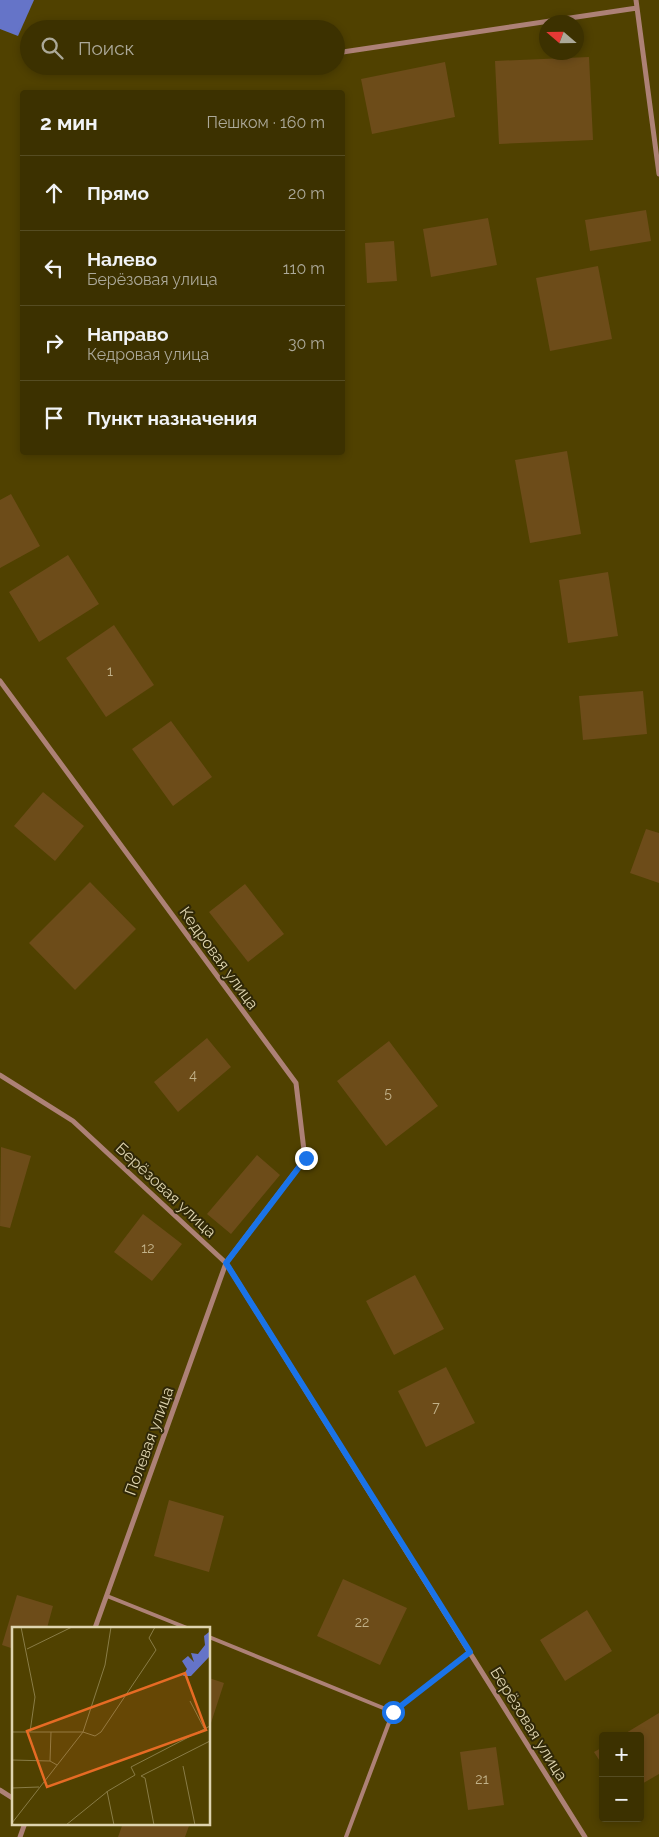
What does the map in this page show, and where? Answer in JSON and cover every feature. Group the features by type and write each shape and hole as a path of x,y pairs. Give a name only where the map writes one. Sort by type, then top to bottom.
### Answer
{"street":[{"path":"636,0 659,174"},
{"path":"345,52 637,8"},
{"name":"Кедровая улица","path":"0,681 296,1083 306,1158 226,1263"},
{"name":"Берёзовая улица","path":"0,1075 74,1121 226,1263 585,1837"},
{"name":"Полевая улица","path":"95,1627 226,1263"},
{"path":"0,1790 12,1798"},
{"path":"20,1837 25,1824"}],"lane":[{"path":"107,1596 184,1627"},
{"path":"210,1637 393,1712"},
{"path":"346,1837 393,1712 470,1652"}],"shaded area":[{"path":"0,0 34,0 25,20 20,20 18,36 0,29"}],"building":[{"path":"584,57 589,57 593,140 499,144 495,61 584,60"},
{"path":"445,62 455,117 372,134 361,79"},
{"path":"646,210 651,241 590,251 585,220"},
{"path":"488,218 497,265 431,277 423,229"},
{"path":"394,241 397,281 367,283 365,243"},
{"path":"598,266 612,339 550,351 536,278"},
{"path":"567,451 581,534 530,543 515,460"},
{"path":"11,494 40,546 0,568 0,500"},
{"path":"68,555 99,604 39,642 9,592"},
{"path":"608,572 618,636 568,643 559,580"},
{"path":"114,625 154,685 106,717 66,658"},
{"path":"643,691 647,734 583,740 579,696"},
{"path":"171,721 212,777 173,806 132,749"},
{"path":"43,792 84,826 55,861 14,826"},
{"path":"646,829 659,833 659,883 630,873"},
{"path":"90,882 136,929 75,990 29,943"},
{"path":"245,884 284,934 248,962 209,912"},
{"path":"207,1038 231,1067 178,1112 154,1082"},
{"path":"389,1041 438,1106 386,1146 337,1081"},
{"path":"1,1147 31,1156 10,1228 0,1226"},
{"path":"257,1155 280,1175 231,1234 207,1214"},
{"path":"143,1214 182,1244 152,1281 114,1252"},
{"path":"415,1275 444,1329 394,1355 366,1301"},
{"path":"446,1367 475,1423 426,1447 398,1391"},
{"path":"169,1500 224,1516 209,1572 154,1556"},
{"path":"343,1579 407,1608 380,1665 317,1636"},
{"path":"17,1595 53,1606 47,1627 12,1627 12,1648 2,1645"},
{"path":"587,1610 612,1651 565,1681 540,1640"},
{"path":"210,1678 224,1683 210,1726"},
{"path":"659,1713 659,1774 644,1783 644,1732 628,1732"},
{"path":"496,1747 504,1805 468,1810 460,1752"},
{"path":"599,1749 599,1760 594,1752"},
{"path":"123,1824 190,1824 185,1837 118,1837"}],"route":[{"path":"306,1158 226,1263 470,1652 393,1712"}]}
